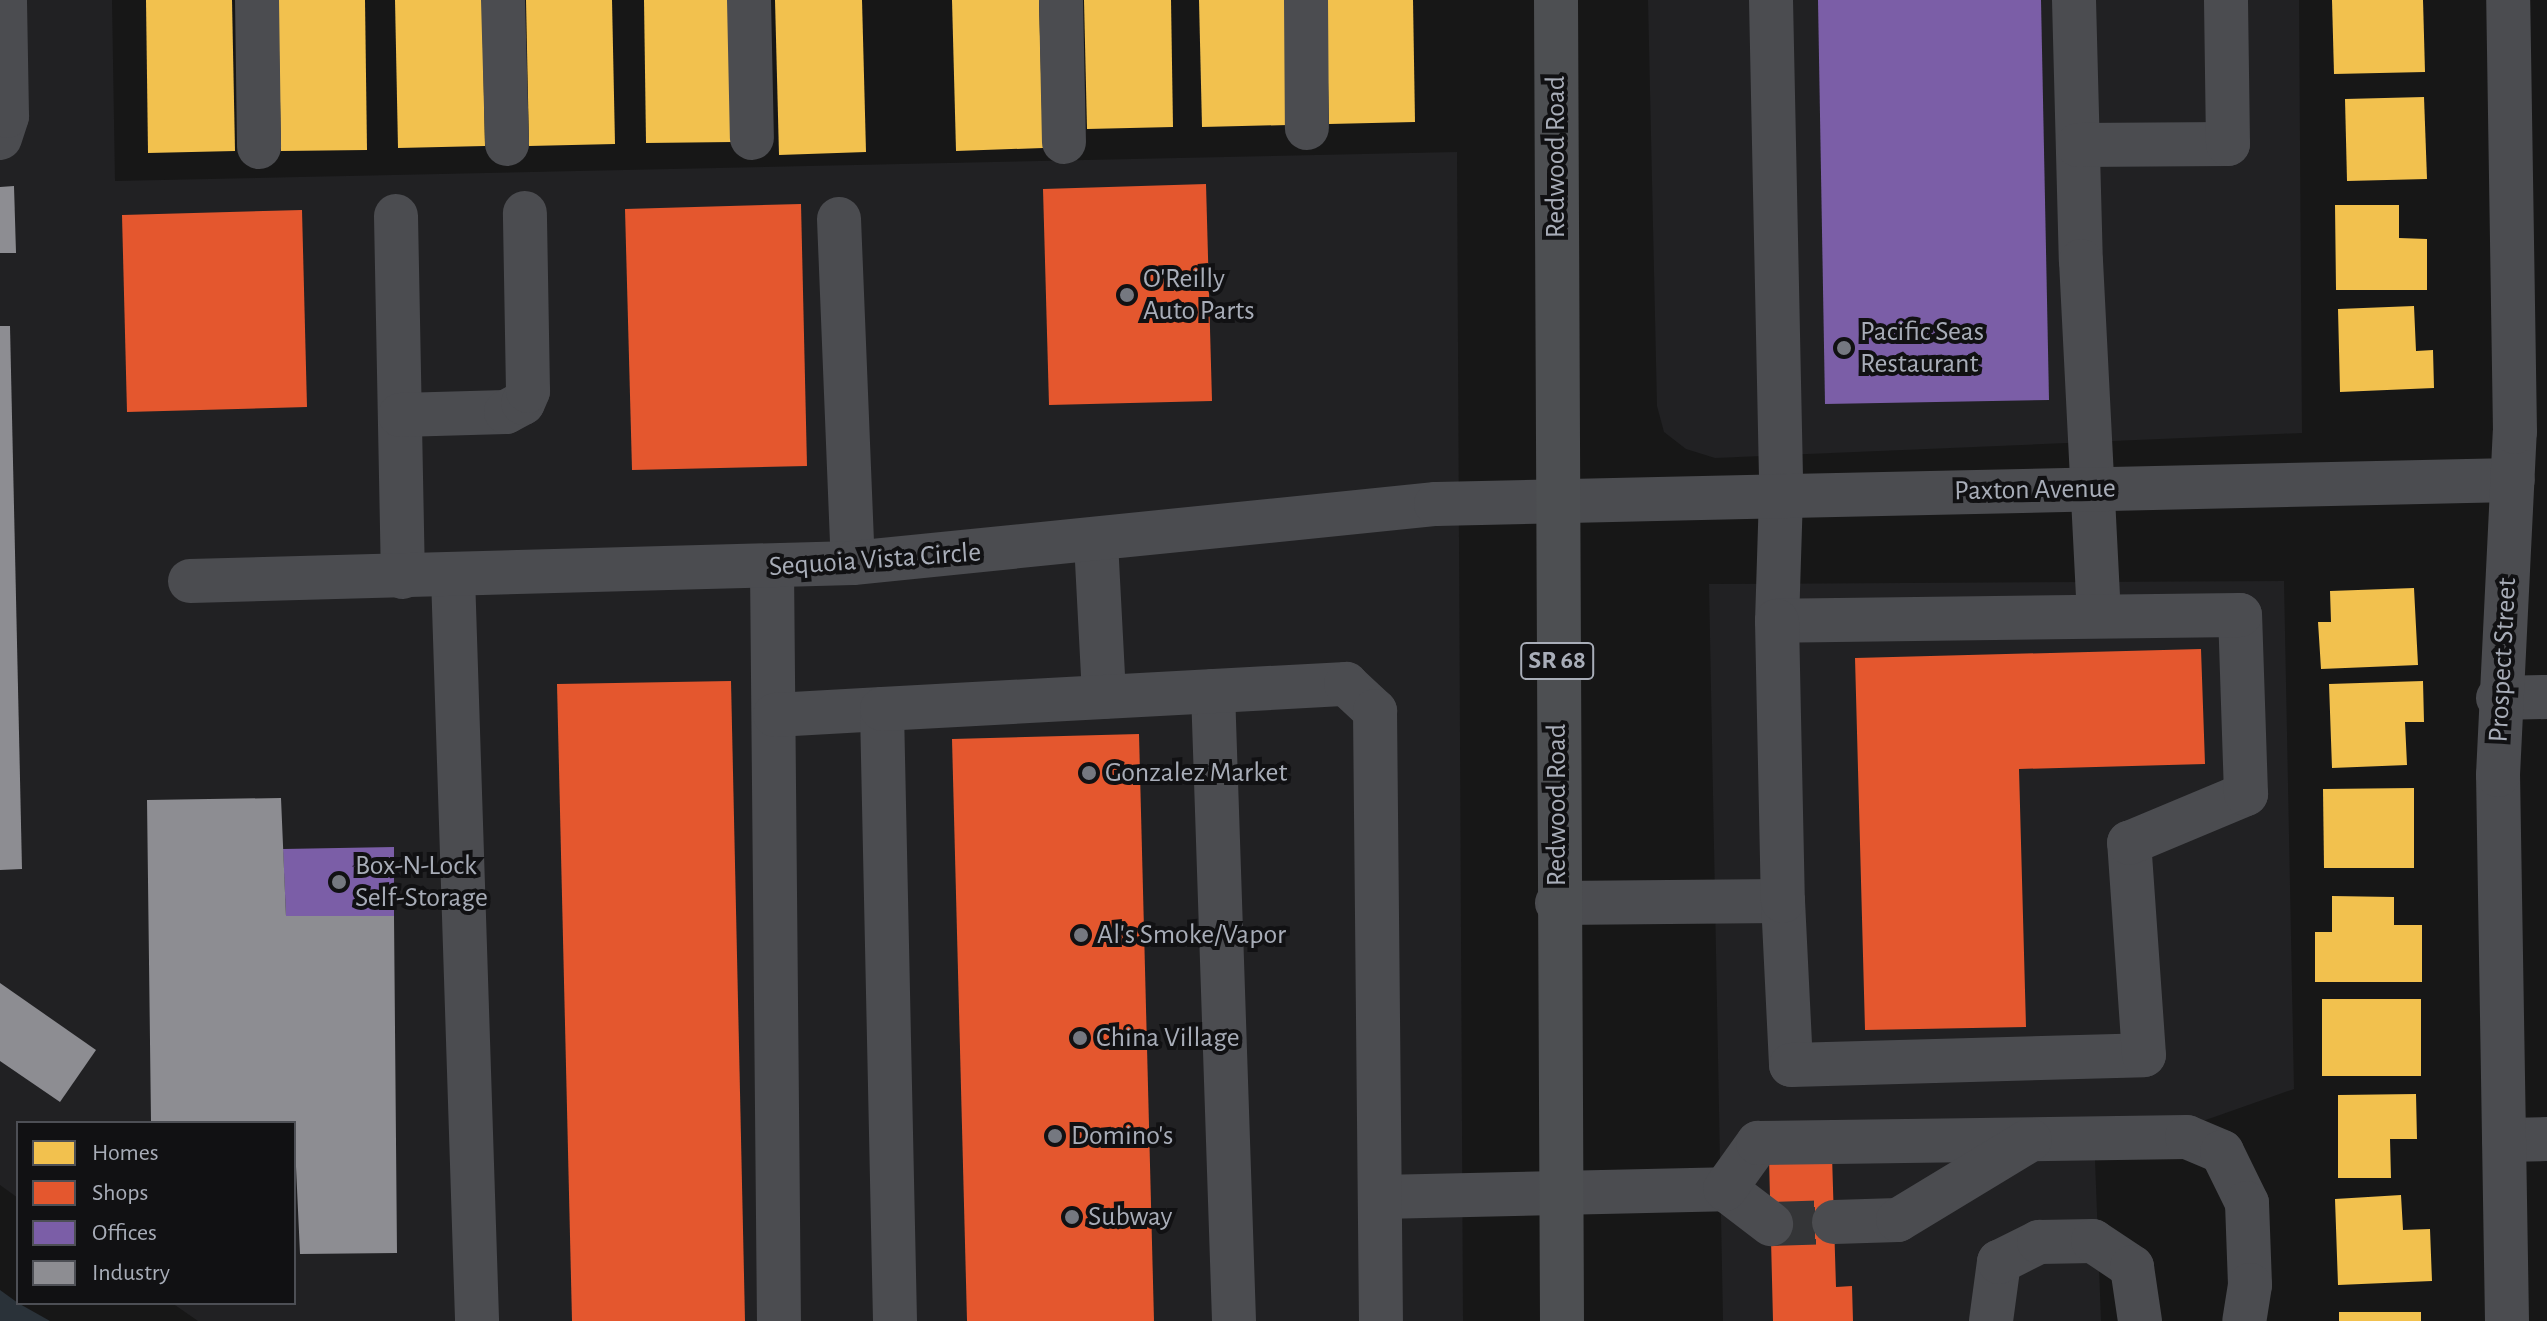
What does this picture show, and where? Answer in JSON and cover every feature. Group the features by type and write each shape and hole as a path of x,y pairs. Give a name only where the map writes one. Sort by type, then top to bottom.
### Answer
{"main road":[{"name":"Redwood Road","path":"1556,0 1557,903 1562,1321"}],"street":[{"path":"0,138 7,116 5,0"},
{"path":"257,0 259,147"},
{"path":"503,0 507,144"},
{"path":"749,0 752,138"},
{"path":"1061,0 1064,142"},
{"path":"1306,0 1307,128"},
{"path":"1771,0 1781,495 1777,621 1783,901 1791,1065 2144,1055 2129,843 2246,794 2240,615 1777,621"},
{"path":"2074,0 2099,616"},
{"path":"2078,145 2228,144 2226,0"},
{"name":"Prospect Street","path":"2507,1321 2498,698 2513,480 2528,92 2508,0"},
{"path":"400,415 506,412 523,403 528,391 525,213"},
{"path":"396,216 403,577"},
{"path":"839,219 853,563"},
{"name":"Paxton Avenue","path":"1557,500 2513,480"},
{"name":"Sequoia Vista Circle","path":"190,581 772,568 1096,542 1422,505 1557,500"},
{"path":"1096,542 1104,697"},
{"path":"772,568 779,1321"},
{"path":"453,576 477,1321"},
{"path":"775,715 1346,684 1375,711 1381,1321"},
{"path":"1213,691 1234,1321"},
{"path":"2498,698 2547,697"},
{"path":"882,709 895,1321"},
{"path":"1557,903 1783,901"},
{"path":"1725,1189 1758,1143 2187,1137 2222,1152 2247,1203 2250,1285 2244,1321"},
{"path":"1834,1222 1898,1220 2033,1139"},
{"path":"2504,1140 2547,1139"},
{"path":"1380,1197 1725,1189 1771,1224"},
{"path":"1991,1321 1999,1262 2039,1242 2093,1241 2132,1267 2140,1321"}],"shaded area":[{"path":"0,0 112,0 115,181 1457,152 1463,1321 198,1321 175,1305 296,1305 296,1121 16,1121 16,1197 0,1185"},
{"path":"1648,0 2299,0 2302,433 1715,458 1686,449 1664,432 1657,406"},
{"path":"2284,581 2294,1089 2095,1159 2101,1321 1723,1321 1709,584"},
{"path":"0,1290 16,1302 16,1305 50,1321 0,1321"}],"building: Homes":[{"path":"146,0 232,0 235,151 148,153"},
{"path":"278,0 365,0 367,150 281,151"},
{"path":"395,0 482,0 485,146 398,148"},
{"path":"526,0 612,0 615,144 529,146"},
{"path":"644,0 730,0 733,142 646,143"},
{"path":"775,0 862,0 866,152 779,155"},
{"path":"952,0 1039,0 1043,148 956,151"},
{"path":"1084,0 1171,0 1173,127 1087,129"},
{"path":"1199,0 1286,0 1288,125 1202,127"},
{"path":"1326,0 1413,0 1415,122 1329,124"},
{"path":"2332,0 2423,0 2425,72 2334,74"},
{"path":"2424,97 2427,179 2347,181 2345,99"},
{"path":"2335,205 2399,205 2399,238 2427,239 2427,290 2336,290"},
{"path":"2414,306 2416,351 2433,350 2434,388 2340,392 2338,309"},
{"path":"2414,588 2418,665 2321,669 2318,622 2331,622 2330,591"},
{"path":"2423,681 2424,722 2405,722 2407,765 2332,768 2329,684"},
{"path":"2414,788 2414,868 2324,868 2323,789"},
{"path":"2332,896 2394,897 2394,925 2422,925 2422,982 2315,982 2315,932 2332,932"},
{"path":"2322,999 2421,999 2421,1076 2322,1076"},
{"path":"2416,1094 2417,1139 2390,1139 2391,1178 2338,1178 2338,1095"},
{"path":"2401,1195 2403,1230 2430,1229 2432,1281 2338,1285 2335,1199"},
{"path":"2339,1312 2421,1312 2421,1321 2339,1321"}],"building: Shops":[{"name":"O'Reilly Auto Parts","path":"1206,184 1212,401 1049,405 1043,189"},
{"path":"801,204 807,466 632,470 625,209"},
{"path":"302,210 307,407 127,412 122,215"},
{"path":"2201,649 2205,764 2019,769 2026,1027 1865,1030 1855,658"},
{"path":"731,681 745,1321 572,1321 557,684"},
{"path":"1139,734 1154,1321 967,1321 952,739"},
{"path":"1832,1155 1836,1287 1852,1286 1853,1321 1773,1321 1769,1157"}],"building: Offices":[{"path":"1818,0 2041,0 2049,400 1825,404"},
{"name":"Box-N-Lock Self-Storage","path":"394,847 394,916 286,916 283,849"}],"building: Industry":[{"path":"14,186 16,253 0,253 0,187"},
{"path":"0,326 10,326 22,869 0,870"},
{"path":"281,798 286,916 394,916 397,1253 300,1254 296,1121 151,1121 147,800"},
{"path":"0,983 96,1050 60,1102 0,1061"}],"tunnel":[{"path":"1771,1224 1834,1222"}],"place":[{"name":"O'Reilly Auto Parts","path":"1127,295"},
{"name":"Pacific Seas Restaurant","path":"1844,348"},
{"name":"Gonzalez Market","path":"1089,773"},
{"name":"Box-N-Lock Self-Storage","path":"339,882"},
{"name":"Al's Smoke/Vapor","path":"1081,935"},
{"name":"China Village","path":"1080,1038"},
{"name":"Domino's","path":"1055,1136"},
{"name":"Subway","path":"1072,1217"}]}
